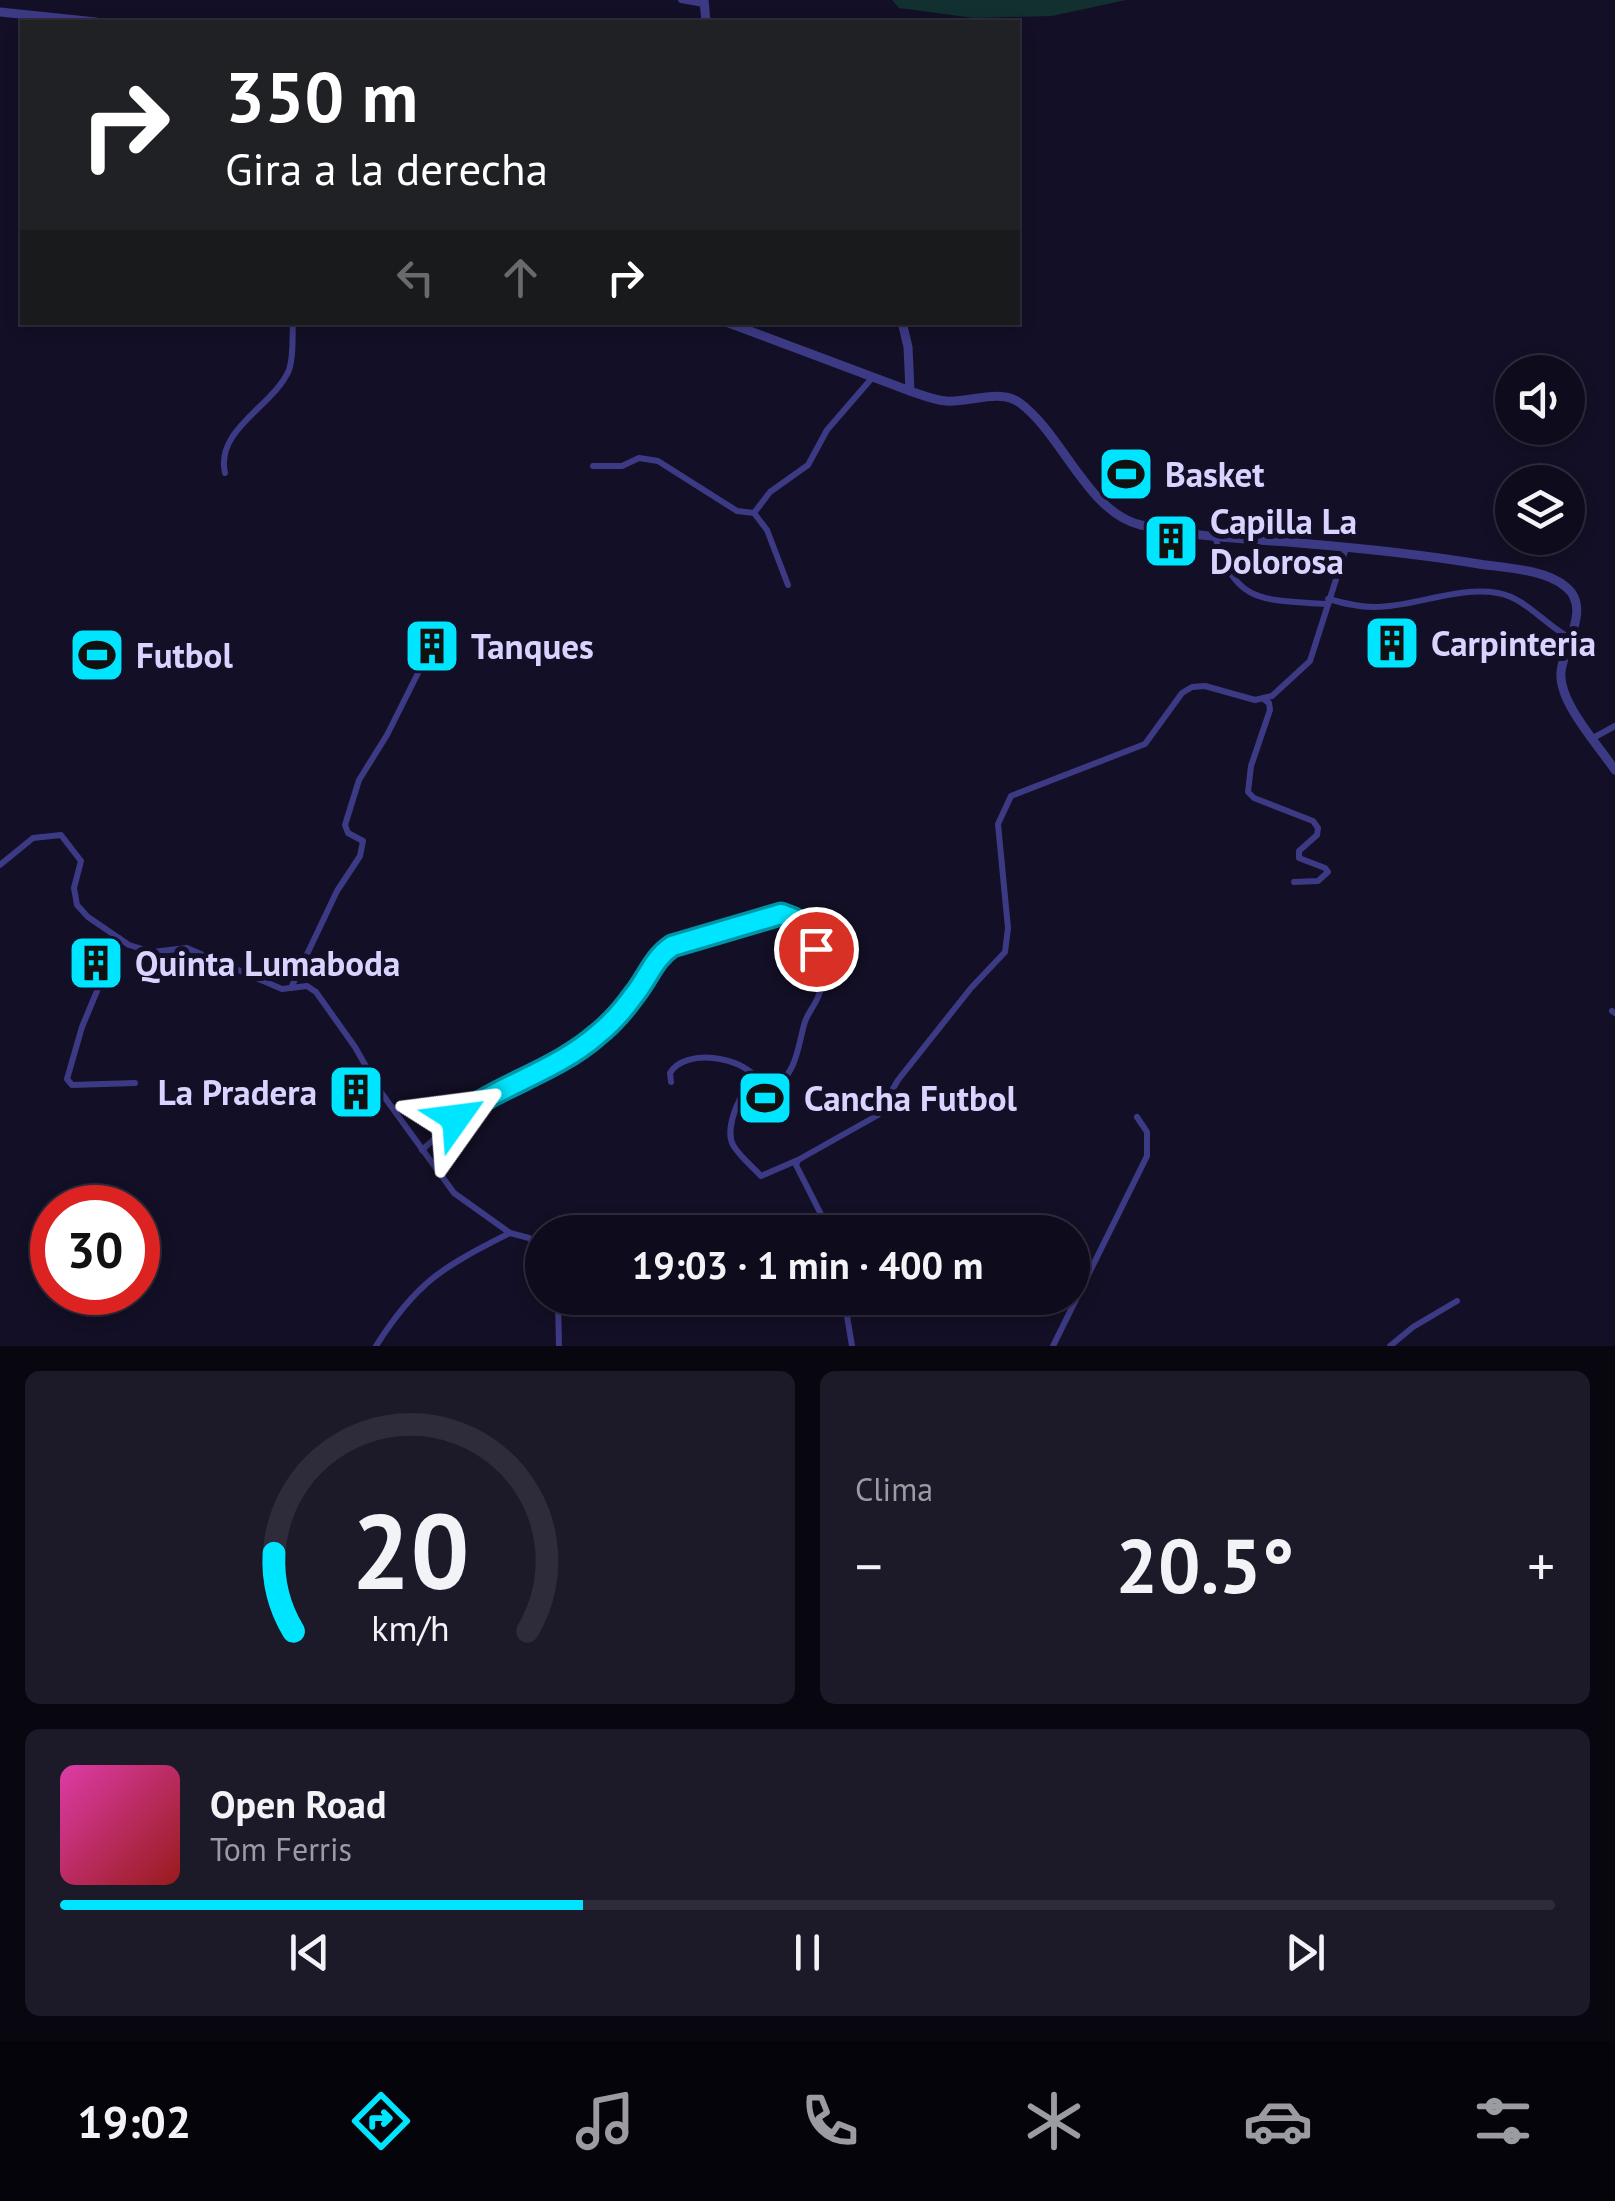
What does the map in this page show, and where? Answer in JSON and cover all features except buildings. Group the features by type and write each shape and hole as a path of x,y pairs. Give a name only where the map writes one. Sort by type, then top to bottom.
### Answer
{"street":[{"path":"681,0 704,2"},
{"path":"0,12 77,20"},
{"path":"224,473 222,462 239,427 266,402 290,368 293,325"},
{"path":"734,325 910,391 949,401 1000,396 1019,402 1059,445 1095,494 1120,517 1139,525 1215,537 1346,547 1510,568 1564,584 1575,599 1576,610 1560,668 1560,682 1565,696 1615,770"},
{"path":"903,325 910,391"},
{"path":"754,513 770,492 808,466 827,430 872,378"},
{"path":"593,466 622,466 646,457 736,510 754,513 767,530 788,585"},
{"path":"1215,537 1223,564 1252,595 1372,607 1451,595 1500,593 1518,600 1551,628 1570,638"},
{"path":"1264,700 1310,661 1346,547"},
{"path":"290,989 338,891 360,856 363,840 348,834 344,825 358,780 387,735 429,651"},
{"path":"757,1079 747,1086 731,1126 732,1144 762,1176 878,1114 898,1080 1005,952 1008,928 998,824 1011,796 1145,744 1182,693 1192,686 1206,686 1269,703 1248,792 1254,798 1313,821 1318,836 1299,851 1299,858 1328,872 1318,881 1294,882"},
{"path":"1593,738 1615,726"},
{"path":"0,865 33,838 60,835 80,861 74,888 77,905 129,946 152,952 187,948 262,982 290,989 307,986 328,1006 380,1091 454,1192 510,1233 525,1237"},
{"path":"422,1150 469,1108 519,1084 595,1037 636,993 659,955 672,946 765,916 790,915 816,949 822,985 805,1018 786,1078 775,1086 757,1079 741,1063 697,1058 677,1063 670,1073 671,1082"},
{"path":"119,938 82,1027 67,1079 72,1084 135,1083"},
{"path":"1053,1346 1147,1156 1147,1132 1136,1117"},
{"path":"798,1160 801,1177 821,1215"},
{"path":"376,1346 400,1309 426,1280 510,1233"},
{"path":"1390,1346 1457,1301"},
{"path":"558,1315 559,1346"},
{"path":"847,1315 852,1346"}],"green space":[{"path":"892,0 1126,0 1052,16 974,18 899,8"},
{"name":"Futbol","path":"88,638 117,655 106,673 77,656"}],"place":[{"name":"Basket","path":"1126,474"},
{"name":"Capilla La Dolorosa","path":"1171,541"},
{"name":"Carpinteria","path":"1392,643"},
{"name":"Tanques","path":"432,646"},
{"name":"Futbol","path":"97,655"},
{"name":"Quinta Lumaboda","path":"96,963"},
{"name":"La Pradera","path":"356,1092"},
{"name":"Cancha Futbol","path":"765,1098"}],"route":[{"path":"456,1118 595,1037 636,993 659,955 672,946 781,914 790,915 816,949"}]}
